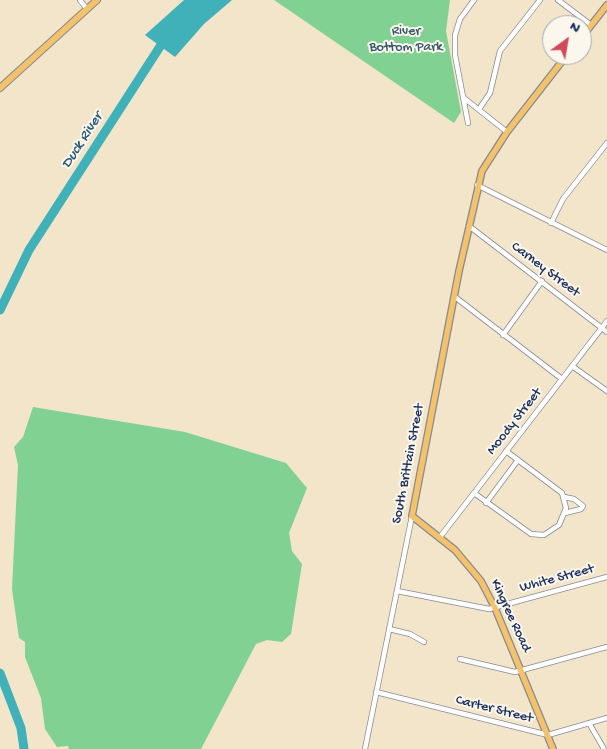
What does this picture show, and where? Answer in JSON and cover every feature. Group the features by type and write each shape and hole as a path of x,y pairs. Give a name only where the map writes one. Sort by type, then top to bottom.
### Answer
{"highway":[{"path":"0,88 97,0"}],"main road":[{"path":"592,24 607,5"},
{"name":"South Brittain Street","path":"412,516 477,185 488,159 559,65"},
{"name":"Kingree Road","path":"412,516 440,537 473,571 495,608 553,749"}],"street":[{"path":"80,0 87,9"},
{"path":"468,123 455,55 455,35 460,19 474,0"},
{"path":"479,109 492,88 500,51 540,0"},
{"path":"558,0 578,15"},
{"path":"464,98 507,132"},
{"path":"551,222 563,199 607,143"},
{"path":"477,185 607,250"},
{"name":"Carney Street","path":"468,226 607,332"},
{"path":"503,335 542,281"},
{"path":"454,297 562,379"},
{"name":"Moody Street","path":"440,537 607,322"},
{"path":"572,366 607,391"},
{"path":"474,493 525,532 537,536 554,529 565,513 564,497 558,489 506,451"},
{"path":"486,503 518,460"},
{"path":"564,497 574,499 583,506 581,509 565,513"},
{"name":"South Brittain Street","path":"366,749 412,516"},
{"name":"White Street","path":"397,591 478,608 495,608 607,577"},
{"path":"389,629 410,634 424,642"},
{"path":"460,659 508,671 521,671 607,647"},
{"name":"Carter Street","path":"376,692 548,734 607,718"},
{"path":"589,723 604,749"}],"green space":[{"name":"River Bottom Park","path":"274,0 450,0 446,31 461,112 454,123"},
{"path":"33,407 185,432 286,463 307,488 289,533 292,551 302,564 291,634 282,642 267,640 256,644 201,749 69,749 68,746 57,747 45,729 41,698 25,657 25,642 19,638 12,589 18,465 14,447 23,437"}],"water":[{"path":"184,0 232,0 204,24 175,57 145,35"}],"waterway":[{"name":"Duck River","path":"0,310 29,250 161,45 167,39"},
{"name":"Duck River","path":"0,673 21,728 24,749"}]}
